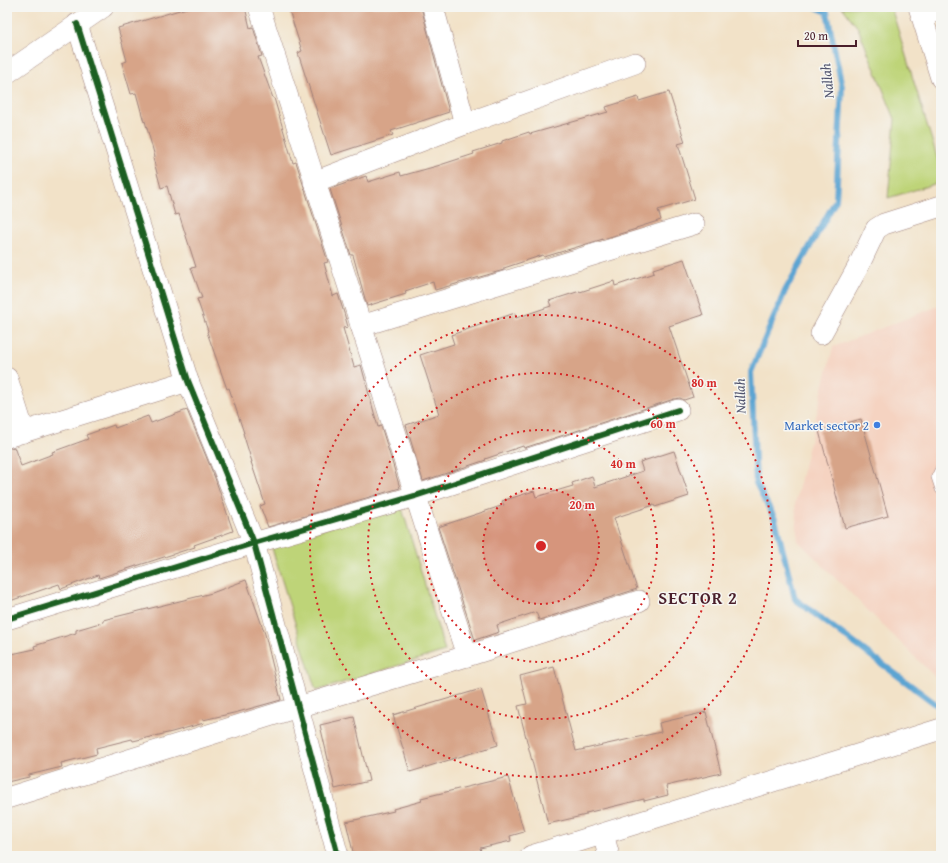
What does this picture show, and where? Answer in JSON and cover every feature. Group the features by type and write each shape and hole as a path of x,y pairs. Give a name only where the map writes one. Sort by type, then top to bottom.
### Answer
{"street":[{"path":"7,73 103,7"},
{"path":"259,7 467,656"},
{"path":"433,7 465,124"},
{"path":"927,11 941,78"},
{"path":"77,24 188,381 254,543 338,856"},
{"path":"314,182 465,124 635,63"},
{"path":"821,334 858,267 876,229 884,224 941,206"},
{"path":"361,326 694,224"},
{"path":"7,378 16,435 188,381"},
{"path":"7,619 254,543 415,496 678,410"},
{"path":"7,798 467,656 639,601"},
{"path":"531,856 941,729"},
{"path":"603,834 610,856"}],"lane":[{"path":"941,469 937,477 941,489"}],"shaded area":[{"name":"Market sector 2","path":"941,305 941,683 798,541 795,503 833,347"}],"green space":[{"path":"842,7 891,7 941,170 941,182 888,198 895,119 858,28"},
{"path":"401,505 445,651 316,691 271,545"}],"building":[{"path":"190,7 245,7 250,28 253,27 262,56 258,57 274,98 293,163 296,162 328,262 324,263 333,296 338,294 344,313 348,327 343,328 354,367 361,365 378,427 381,426 400,488 268,527 260,506 265,504 251,462 244,433 229,388 227,389 207,332 208,331 197,299 202,298 191,268 196,267 179,214 175,215 167,186 161,188 153,158 155,157 145,121 144,122 136,93 131,94 122,63 127,61 118,28"},
{"path":"288,7 421,7 449,112 391,131 393,135 331,155 298,53 302,51"},
{"path":"669,92 685,142 678,144 695,199 658,210 661,220 636,229 544,257 543,255 504,268 504,270 435,290 433,282 405,291 406,294 367,306 353,255 351,255 330,189 366,176 368,182 400,172 401,176 437,166 474,154 473,152 502,143 502,141 529,132 530,134 608,112 606,107 638,97 639,101"},
{"path":"684,259 703,315 669,326 693,397 684,400 680,398 674,399 524,448 523,446 423,481 406,425 439,414 420,355 454,344 451,335 515,313 516,318 551,306 549,301 580,291 614,281 615,286 654,273 653,269"},
{"path":"187,410 215,478 233,531 194,545 195,547 99,578 98,575 61,589 59,584 7,602 7,449 14,447 21,466 53,454 52,452 88,439 86,435 114,425 115,428 148,416 151,423"},
{"path":"861,419 888,516 845,528 819,431"},
{"path":"674,451 689,496 655,507 654,505 614,518 637,589 539,620 536,612 497,625 499,632 475,640 438,527 504,505 502,501 534,491 536,497 573,486 572,483 592,476 595,487 643,471 640,462"},
{"path":"246,580 265,634 281,700 203,720 204,723 172,732 133,741 132,739 96,748 97,754 61,763 62,767 7,782 7,655 35,649 34,646 76,633 76,630 103,622 103,620 212,593"},
{"path":"554,667 576,751 661,732 659,723 706,712 721,773 666,786 668,795 644,801 644,799 586,813 586,815 548,824 518,706 527,704 520,676"},
{"path":"481,689 498,745 410,772 393,715"},
{"path":"354,717 369,781 335,789 320,725"},
{"path":"508,777 524,832 510,836 511,841 480,848 481,851 459,856 354,856 346,822 394,811 393,809 422,801 421,798"}],"waterway":[{"name":"Nallah","path":"816,7 827,12 842,87 836,200 785,291 751,372 756,483 775,519 795,599 941,708"}],"cycle path":[{"path":"77,24 188,381 254,543 338,856"},
{"path":"7,619 254,543 415,496 678,410"}],"place":[{"name":"Market sector 2","path":"877,425"}],"district":[{"name":"SECTOR 2","path":"698,597"}]}
